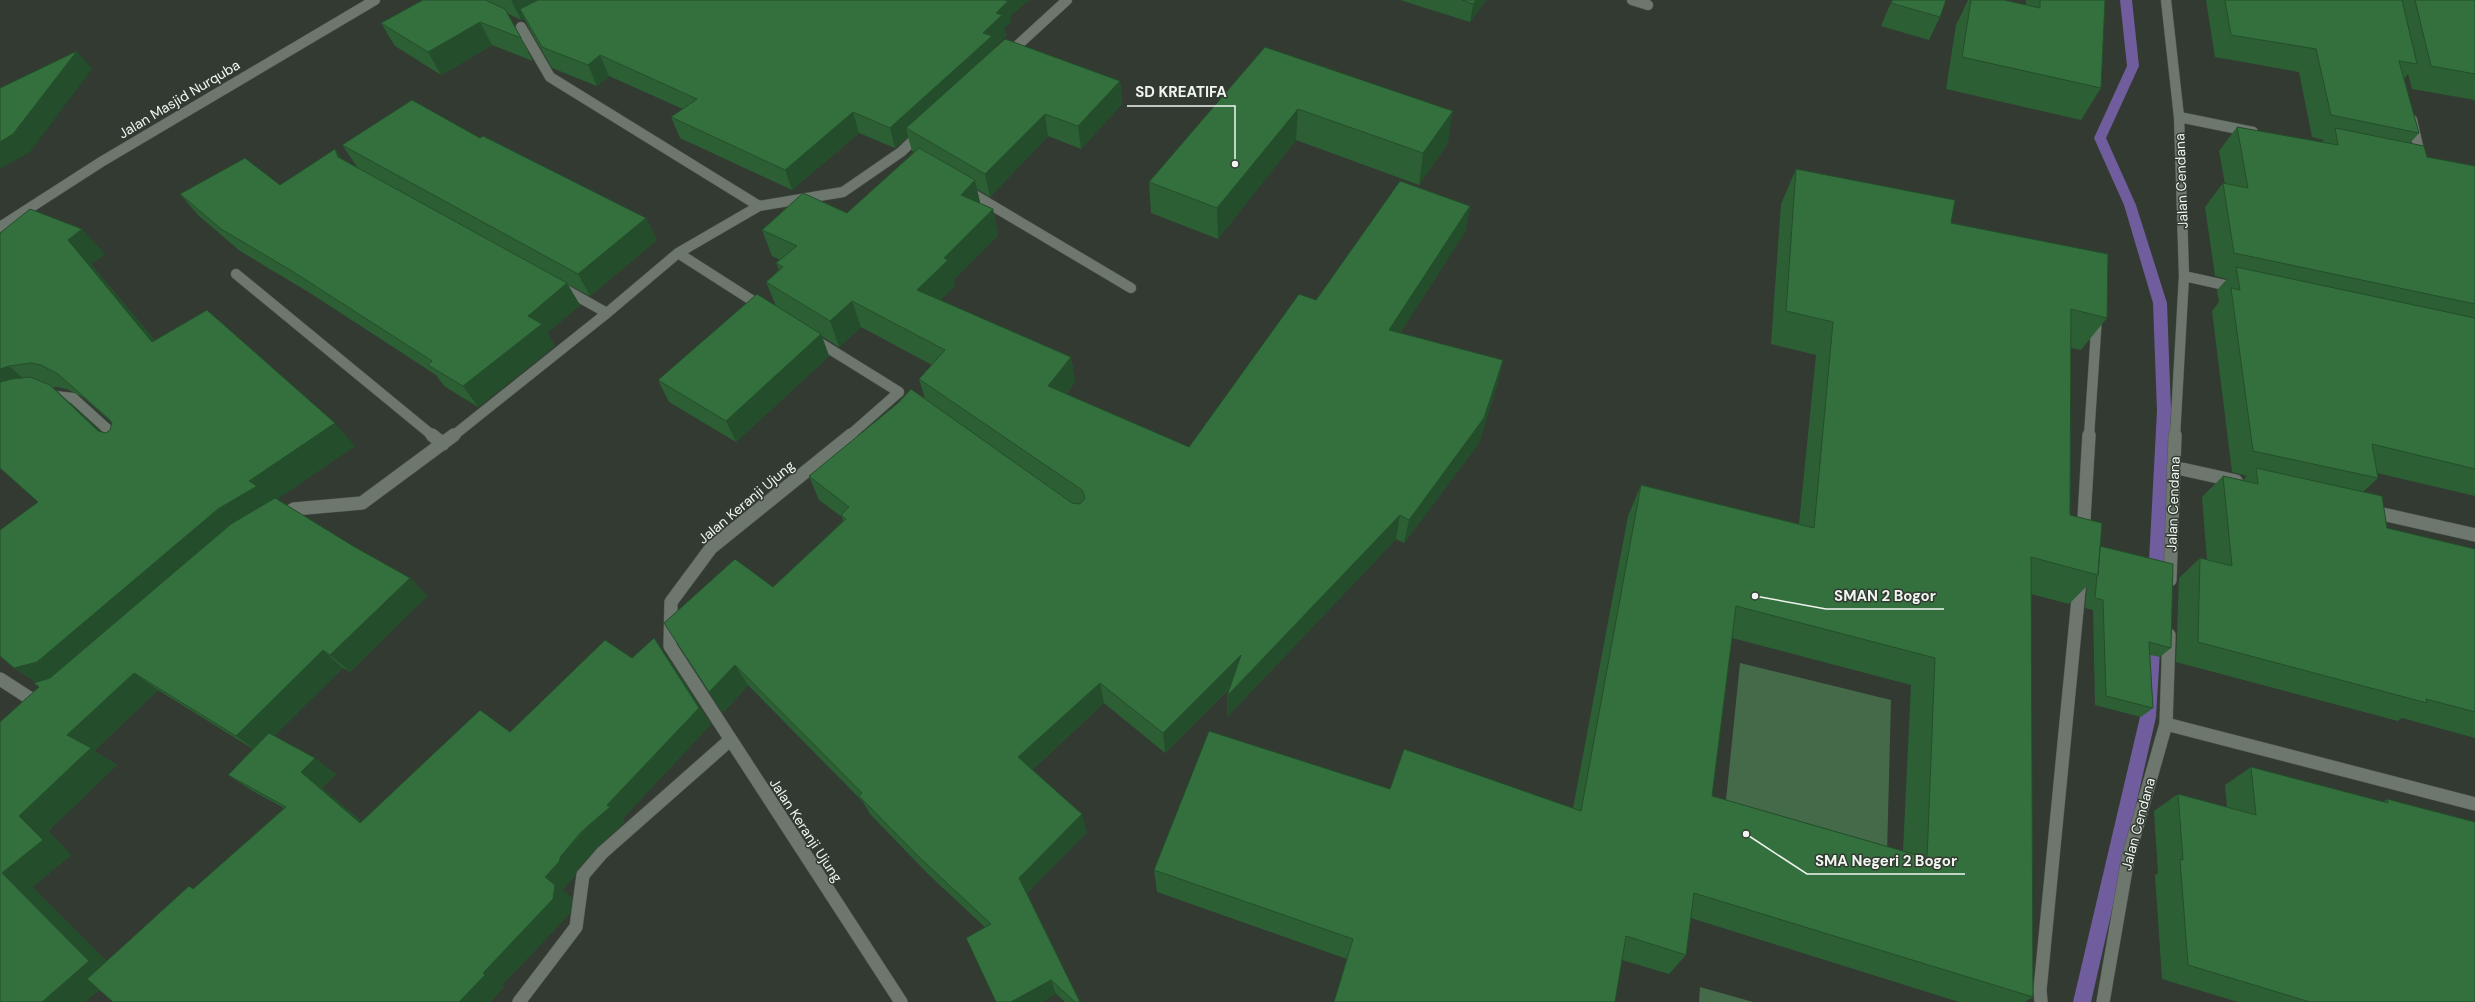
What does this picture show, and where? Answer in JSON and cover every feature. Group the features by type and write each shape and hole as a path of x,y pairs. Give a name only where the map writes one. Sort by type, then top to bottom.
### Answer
{"street":[{"name":"Jalan Masjid Nurquba","path":"3,221 375,0"},
{"path":"998,63 1067,0"},
{"path":"1632,0 1648,4"},
{"name":"Jalan Cendana","path":"2166,0 2179,117 2184,276 2173,467 2170,592"},
{"path":"521,25 550,77 759,206"},
{"path":"2410,113 2422,165"},
{"path":"2179,117 2265,134"},
{"path":"267,525 294,509 362,503 443,444 607,313 678,253 759,206 844,192 904,154 930,126"},
{"path":"956,184 1131,288"},
{"path":"678,253 772,312"},
{"path":"236,274 443,444"},
{"path":"2184,276 2253,291"},
{"path":"551,281 607,313"},
{"path":"2082,545 2098,300"},
{"name":"Jalan Keranji Ujung","path":"798,329 902,395 711,548 671,602 670,646 901,1002"},
{"path":"34,397 56,394 73,398 129,448"},
{"path":"2173,467 2251,484"},
{"path":"2359,509 2475,535"},
{"path":"2041,1002 2040,990 2081,568"},
{"name":"Jalan Cendana","path":"2103,1002 2128,858 2166,724 2169,623"},
{"path":"0,680 31,700 58,693"},
{"path":"2166,724 2475,804"},
{"path":"519,1002 576,927 583,875 602,853 730,740"}],"green space":[{"path":"1740,663 1891,700 1887,854 1725,810"},
{"path":"1700,987 1753,1002 1699,1002"}],"building":[{"path":"423,0 485,0 505,9 521,38 480,22 428,52 381,23"},
{"path":"538,0 1008,1 996,13 1002,15 983,33 992,36 890,128 853,112 785,170 671,117 697,99 600,55 588,65 542,47 520,9"},
{"path":"1462,0 1476,0 1473,4"},
{"path":"1893,0 1946,0 1940,17 1891,3"},
{"path":"1971,0 2004,0 2040,8 2040,0 2105,0 2101,88 1962,57"},
{"path":"2225,0 2402,0 2417,64 2399,61 2419,133 2331,115 2316,49 2231,35"},
{"path":"2415,0 2475,0 2475,74 2431,66"},
{"path":"1005,39 1120,81 1078,126 1045,114 985,174 906,128"},
{"path":"1265,47 1453,111 1423,153 1298,109 1217,208 1149,182"},
{"path":"77,51 13,134 0,142 0,88"},
{"path":"412,100 480,138 483,136 646,218 578,274 342,145"},
{"path":"2237,127 2338,145 2335,128 2424,146 2427,157 2475,166 2475,304 2234,253 2223,183 2248,188"},
{"path":"919,148 975,180 961,195 993,209 944,258 948,260 917,290 1071,357 1048,386 1189,447 1299,294 1316,300 1400,181 1470,206 1389,330 1503,360 1484,418 1409,520 1400,515 1227,696 1241,655 1163,733 1100,683 1018,757 1082,814 1019,878 1080,1002 1075,1002 1051,980 1011,1002 996,1002 966,938 991,924 919,857 859,796 862,793 735,665 709,692 664,623 735,559 773,587 846,519 841,515 849,507 809,476 898,403 911,389 1072,503 1080,504 1085,498 1082,490 919,379 945,350 852,301 830,321 766,282 783,267 776,263 797,246 762,230 803,193 847,213"},
{"path":"335,149 338,157 567,283 528,316 542,324 463,386 428,365 432,361 292,271 221,229 180,194 245,158 280,185"},
{"path":"1796,169 1955,200 1951,223 2108,254 2107,318 2071,309 2070,515 2102,523 2098,575 2031,557 2033,997 1694,893 1686,955 1626,936 1615,1002 1334,1002 1353,939 1154,870 1209,731 1390,789 1404,749 1581,811 1641,485 1814,528 1833,322 1786,311","holes":["1736,606 1935,658 1927,858 1712,796"]},
{"path":"30,209 82,229 68,240 152,342 207,310 335,423 249,481 257,486 218,509 37,662 14,668 0,656 0,530 38,502 0,468 0,382 30,377 50,385 98,431 106,433 110,430 112,423 58,374 41,365 31,363 9,366 0,369 0,233"},
{"path":"2236,267 2475,318 2475,469 2372,444 2378,478 2253,451 2231,288 2240,290"},
{"path":"757,294 821,334 726,421 658,380"},
{"path":"2256,468 2382,496 2387,528 2475,549 2475,712 2426,699 2427,703 2198,642 2200,558 2232,566 2223,476 2258,484"},
{"path":"275,498 353,546 410,578 330,655 323,650 236,736 134,673 67,735 91,748 19,816 43,840 2,873 89,961 42,1002 0,1002 0,722 39,687 34,683 50,678 231,524"},
{"path":"2100,546 2173,564 2171,648 2149,642 2153,708 2106,696 2103,600 2095,598"},
{"path":"654,638 699,708 607,805 610,807 581,832 561,856 559,862 545,877 555,885 553,899 483,973 485,975 459,1002 113,1002 87,979 189,886 193,889 286,807 228,775 269,733 315,758 301,772 360,823 480,710 510,732 605,640 632,658"},
{"path":"2251,767 2388,803 2387,799 2475,822 2475,1002 2310,1002 2188,965 2180,859 2183,860 2178,794 2256,815"}],"waterway":[{"path":"2126,0 2133,66 2100,138 2130,205 2160,303 2164,411 2156,580"},
{"path":"2082,1002 2148,717 2153,634"}],"place":[{"name":"SD KREATIFA","path":"1235,164"},
{"name":"SMAN 2 Bogor","path":"1755,596"},
{"name":"SMA Negeri 2 Bogor","path":"1746,834"}]}
